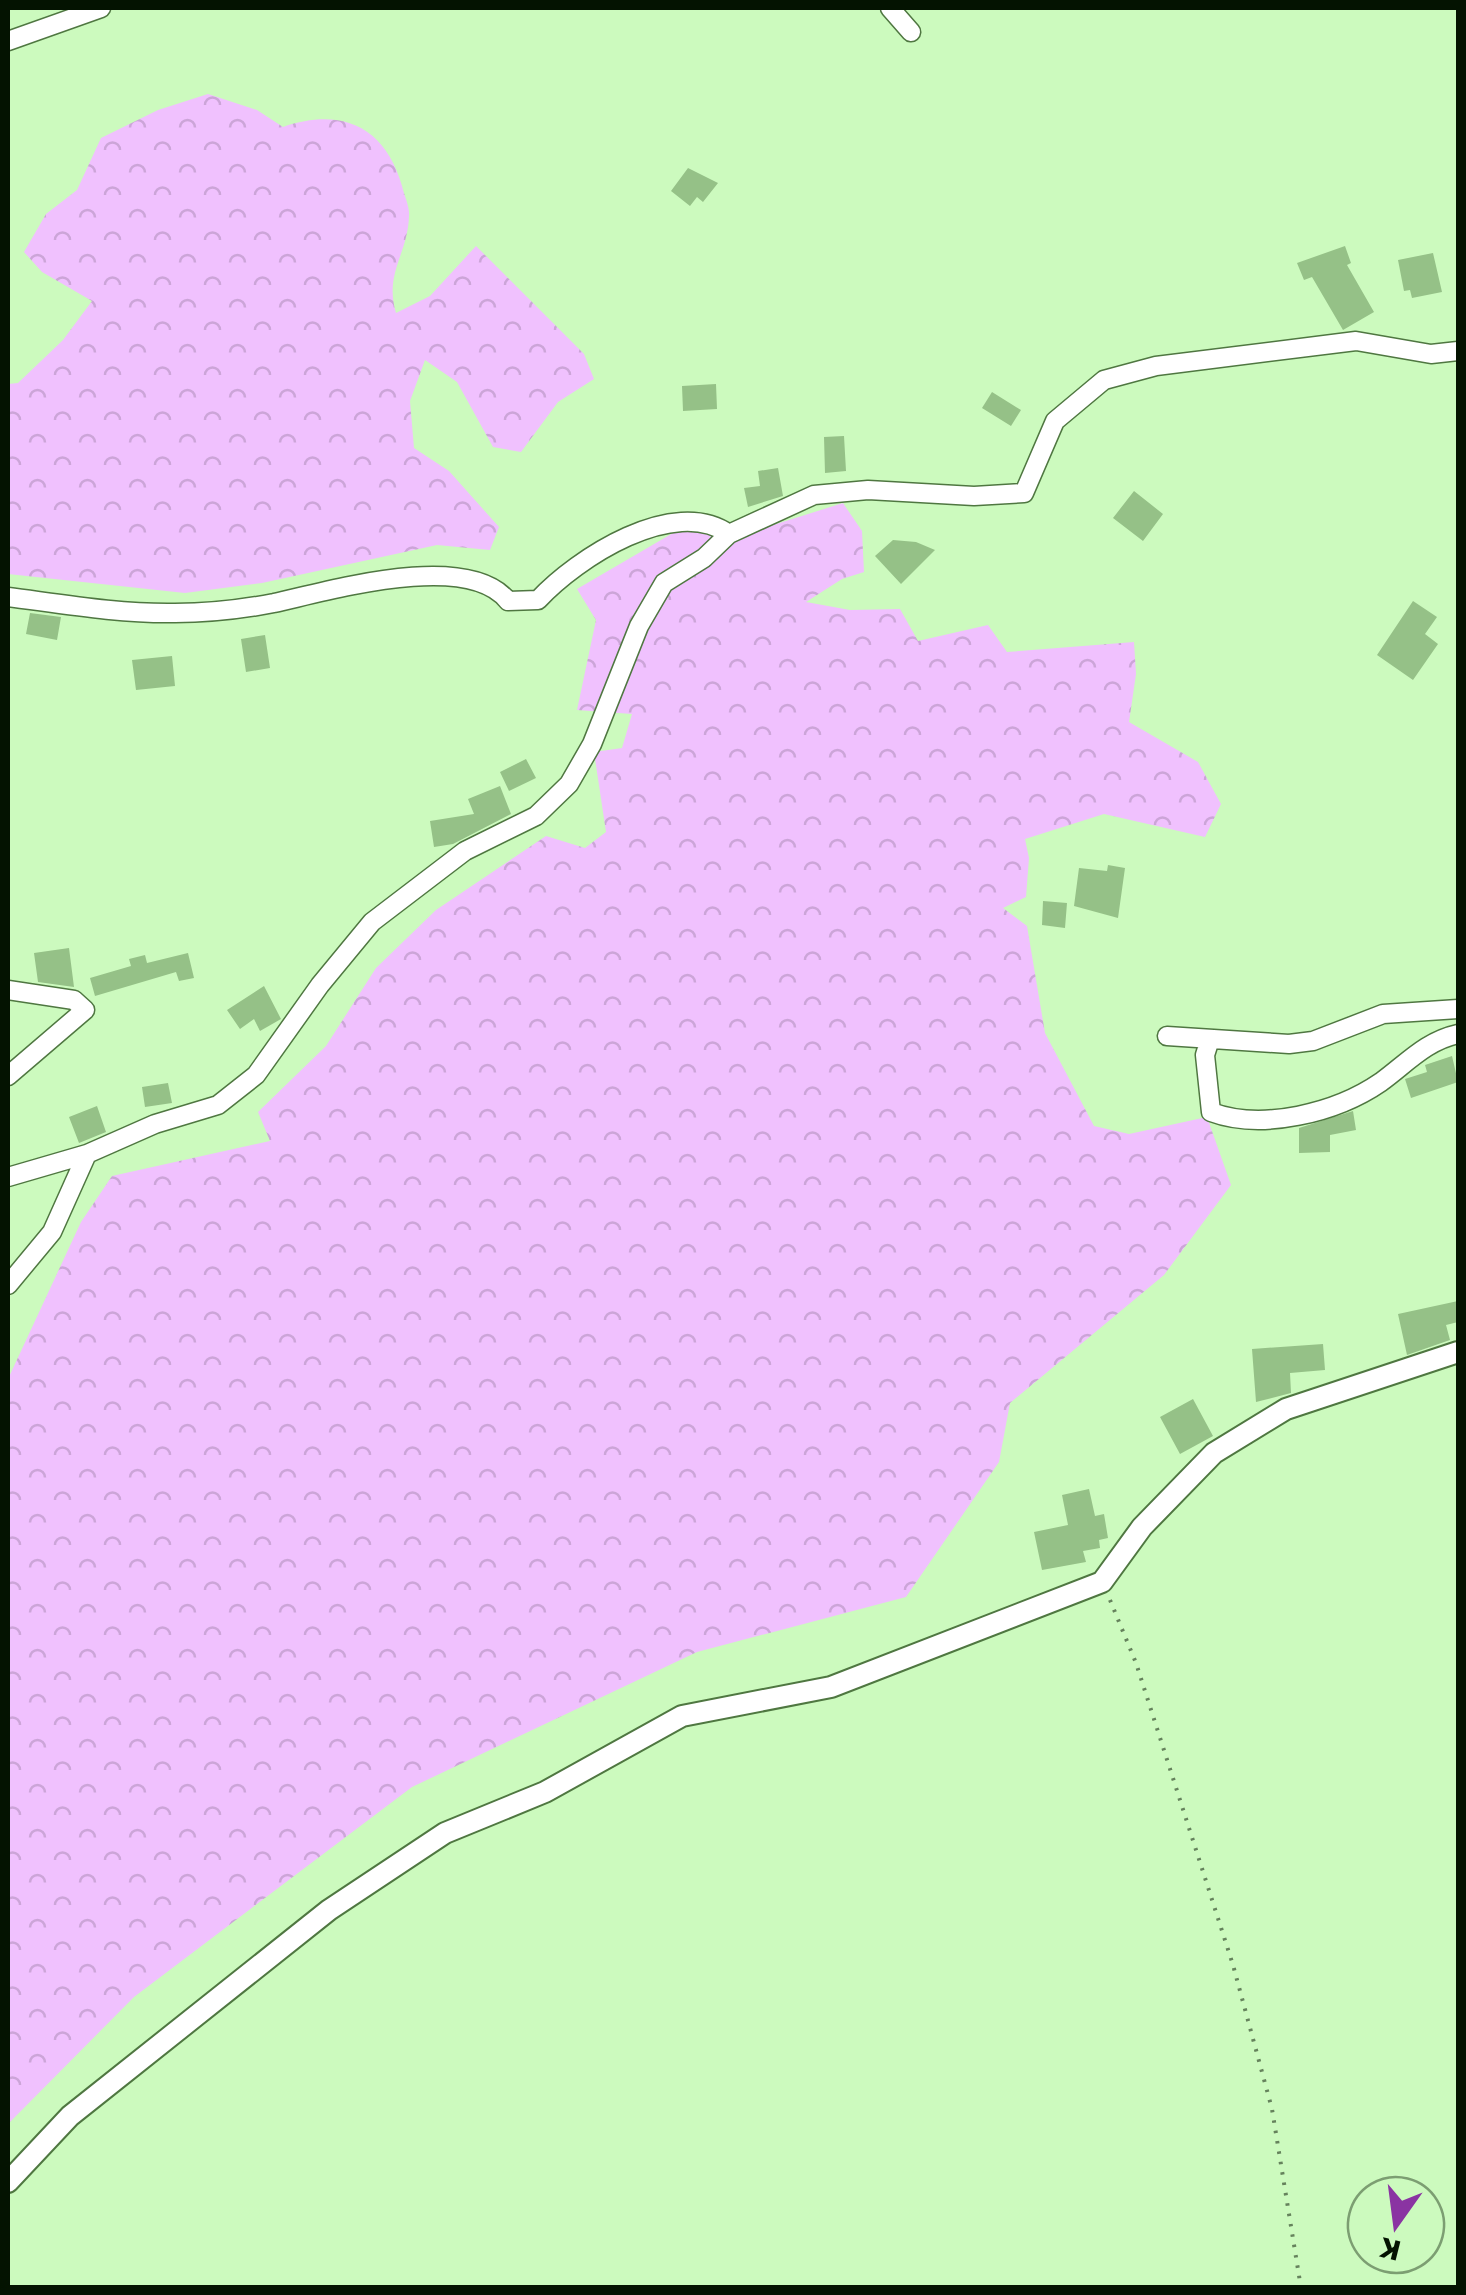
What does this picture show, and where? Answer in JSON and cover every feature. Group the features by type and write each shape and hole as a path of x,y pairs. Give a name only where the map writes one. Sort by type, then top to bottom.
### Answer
{"street":[{"path":"8,41 100,8"},
{"path":"890,8 911,32"},
{"path":"8,1177 87,1154 155,1124 218,1104 256,1076 320,985 372,922 465,851 536,816 569,784 592,744 639,626 664,583 704,558 729,534 814,496 868,490 1024,493 1056,421 1104,380 1156,366 1356,341 1431,354 1458,351"},
{"path":"8,597 175,613 270,604 359,582 444,575 498,588 508,601 528,602 538,600 610,544 658,525 714,524 729,534"},
{"path":"8,990 74,1000 85,1010 8,1076"},
{"path":"1168,1036 1314,1042 1383,1014 1458,1008"},
{"path":"1210,1039 1205,1055 1211,1112 1236,1121 1325,1110 1378,1084 1435,1039 1458,1034"},
{"path":"8,1285 52,1232 87,1154"},
{"path":"8,2182 70,2116 329,1910 444,1833 546,1792 682,1716 831,1687 1102,1582 1142,1528 1214,1454 1286,1409 1458,1352"}],"path":[{"path":"1102,1582 1136,1663 1233,1964 1272,2109 1301,2288"}],"green space":[{"path":"208,94 257,110 283,127 324,119 358,126 384,149 394,165 409,212 393,286 396,313 430,296 476,246 584,354 594,379 558,402 521,452 493,447 457,382 425,360 410,401 414,448 449,471 499,527 490,550 437,545 262,583 185,593 8,574 8,384 18,383 63,340 92,301 42,272 24,252 46,214 77,190 101,138 158,110"},
{"path":"843,503 862,531 864,572 842,579 806,602 850,610 900,609 918,641 988,625 1007,652 1134,642 1136,674 1129,722 1198,762 1221,804 1205,837 1104,814 1025,839 1029,858 1026,897 1003,908 1027,926 1045,1033 1094,1126 1129,1134 1207,1117 1231,1185 1164,1275 1010,1403 999,1462 906,1597 697,1652 412,1787 134,1997 8,2124 8,1379 81,1222 112,1176 270,1141 258,1112 326,1046 376,968 436,910 546,836 585,848 606,832 594,752 622,748 632,714 577,710 596,620 577,589 673,533 708,528 745,534"}],"building":[{"path":"688,168 718,183 703,202 697,197 690,206 671,191"},
{"path":"1345,246 1351,263 1347,265 1374,312 1343,330 1312,277 1304,280 1297,263"},
{"path":"1433,253 1442,292 1412,298 1410,290 1404,291 1398,260"},
{"path":"716,384 717,409 683,411 682,386"},
{"path":"992,392 1021,410 1011,426 982,408"},
{"path":"844,436 846,471 825,473 824,437"},
{"path":"778,468 783,496 748,507 744,488 760,486 758,471"},
{"path":"1134,491 1163,514 1143,541 1113,518"},
{"path":"893,540 916,542 935,550 901,584 875,556"},
{"path":"1413,601 1437,617 1425,634 1438,644 1413,680 1377,655"},
{"path":"30,613 61,617 57,640 26,634"},
{"path":"265,635 270,668 246,672 241,639"},
{"path":"172,656 175,686 136,690 132,660"},
{"path":"526,759 536,778 509,791 500,772"},
{"path":"500,786 511,814 453,844 434,847 430,821 474,814 468,799"},
{"path":"1108,865 1125,868 1118,918 1074,906 1079,868 1107,871"},
{"path":"1043,901 1067,903 1065,928 1042,925"},
{"path":"69,948 74,987 38,982 34,953"},
{"path":"188,953 194,978 179,981 176,972 95,996 90,978 131,966 129,959 145,955 147,963"},
{"path":"264,986 281,1019 260,1031 254,1019 240,1029 227,1010"},
{"path":"1452,1056 1458,1082 1411,1098 1405,1079 1427,1072 1425,1065"},
{"path":"168,1083 172,1103 145,1107 142,1087"},
{"path":"97,1106 106,1132 79,1143 69,1117"},
{"path":"1353,1111 1356,1130 1330,1135 1330,1152 1299,1153 1299,1128"},
{"path":"1458,1301 1458,1322 1446,1325 1450,1340 1407,1355 1398,1314"},
{"path":"1323,1344 1325,1370 1290,1373 1291,1393 1256,1402 1252,1349"},
{"path":"1193,1399 1213,1436 1180,1454 1160,1417"},
{"path":"1089,1489 1095,1516 1104,1514 1108,1538 1099,1540 1100,1548 1083,1551 1086,1562 1042,1570 1034,1532 1068,1525 1062,1495"}]}
